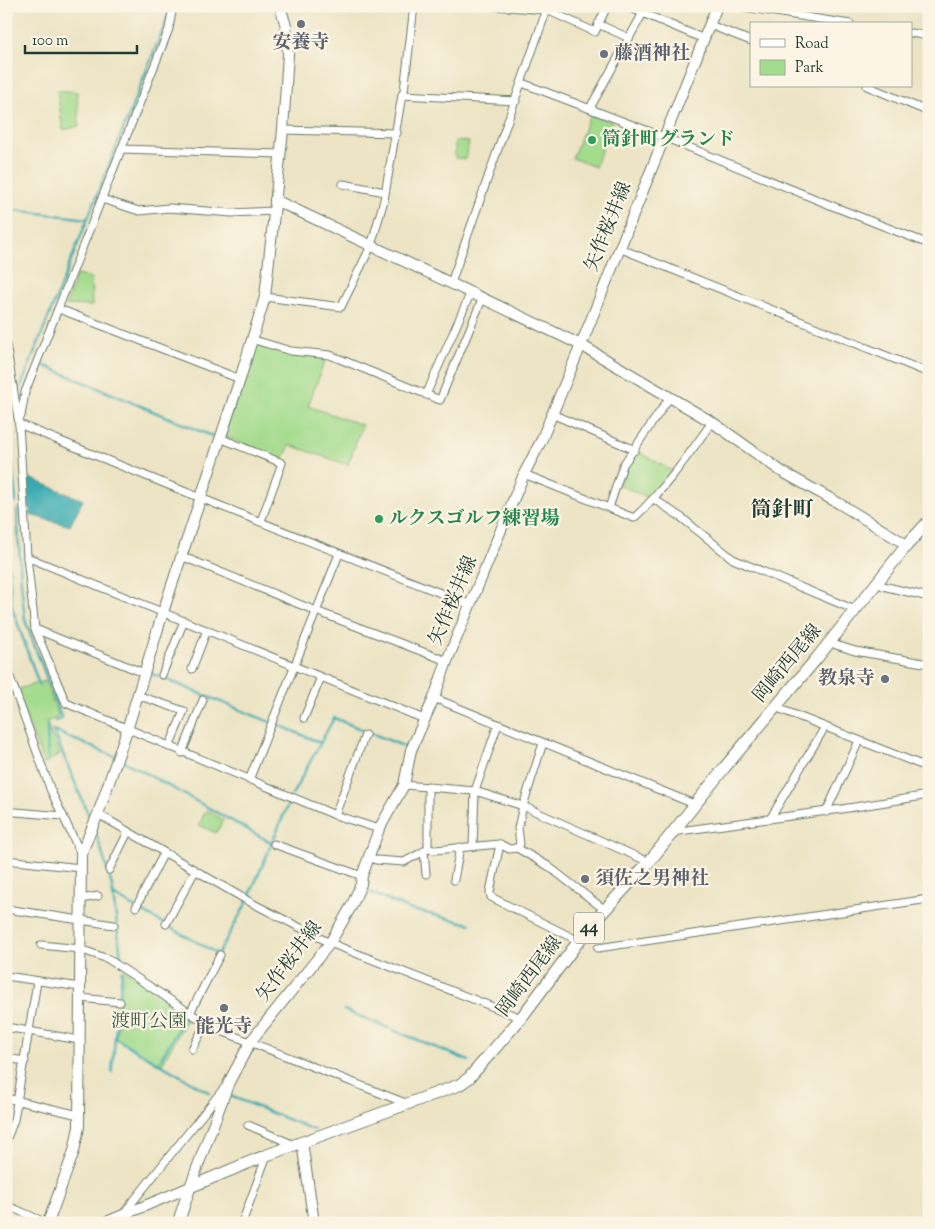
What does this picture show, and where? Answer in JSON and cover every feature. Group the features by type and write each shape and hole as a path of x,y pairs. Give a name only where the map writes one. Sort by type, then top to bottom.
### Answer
{"main road":[{"name":"岡崎西尾線","path":"190,1187 298,1144 459,1085 469,1078 521,1018 579,941 650,862 694,804 831,641 929,520"},
{"path":"178,1223 190,1187"}],"street":[{"path":"19,424 25,392 169,29 173,6"},
{"path":"6,1205 47,1223 74,1151 79,1127 81,854 98,814 127,730 199,499 240,379 265,297 283,130 288,54 286,26 280,6"},
{"path":"265,297 341,307 371,246 384,200 404,91 414,6"},
{"path":"494,6 547,8 594,32 607,6"},
{"path":"626,6 704,39"},
{"name":"矢作桜井線","path":"190,1187 229,1082 251,1041 330,943 352,905 379,829 404,785 411,750 434,698 447,661 524,474 581,345 717,6"},
{"path":"738,6 838,22"},
{"path":"451,283 547,8"},
{"path":"590,108 643,13"},
{"path":"598,24 629,38"},
{"path":"710,25 750,41"},
{"path":"912,33 929,36"},
{"path":"522,83 664,136 835,208 929,244"},
{"path":"872,88 929,112"},
{"path":"402,95 516,101"},
{"path":"283,130 396,133"},
{"path":"121,148 280,154"},
{"path":"343,184 385,192"},
{"path":"102,199 139,211 169,208 232,213 274,211"},
{"path":"275,200 581,345 712,422 781,471 907,545"},
{"path":"619,248 929,373"},
{"path":"426,395 471,292"},
{"path":"251,339 291,351 330,355 440,400 483,297"},
{"path":"58,309 240,379"},
{"path":"6,344 19,424 27,557 35,629 66,703 182,753 335,815 379,829"},
{"path":"610,508 623,465 670,397"},
{"path":"552,414 635,450"},
{"path":"524,474 634,518 654,500 671,480 712,422"},
{"path":"19,424 199,499 261,521 471,605"},
{"path":"220,438 282,463 261,521"},
{"path":"654,500 682,518 733,558 855,610"},
{"path":"249,780 340,554"},
{"path":"181,556 316,611 447,661"},
{"path":"27,557 424,719"},
{"path":"878,582 883,586 929,597"},
{"path":"162,675 184,621"},
{"path":"35,629 144,673"},
{"path":"192,669 207,630"},
{"path":"831,641 836,645 855,651 929,664"},
{"path":"6,666 51,791 81,854"},
{"path":"304,718 321,678"},
{"path":"137,695 184,711 169,747"},
{"path":"434,698 694,804"},
{"path":"182,753 203,700"},
{"path":"775,707 929,768"},
{"path":"473,846 475,791 498,724"},
{"path":"770,819 825,726"},
{"path":"335,815 364,735"},
{"path":"826,812 859,741"},
{"path":"517,848 520,844 518,828 523,806 543,743"},
{"path":"404,785 475,791 523,806 650,862"},
{"path":"426,874 428,786"},
{"path":"672,832 826,812 929,795"},
{"path":"16,812 63,816"},
{"path":"98,814 250,902 330,943 521,1018"},
{"path":"109,870 128,832"},
{"path":"274,844 362,876"},
{"path":"369,857 376,860 404,862 426,850 500,844 510,849 517,848 548,866 605,910"},
{"path":"500,844 490,892 491,897 579,941"},
{"path":"454,880 460,847"},
{"path":"136,907 164,853"},
{"path":"6,860 81,868"},
{"path":"166,924 195,871"},
{"path":"81,899 98,896"},
{"path":"598,948 929,899"},
{"path":"6,909 114,925"},
{"path":"41,945 80,949 108,959 219,1030 408,1104"},
{"path":"190,1013 220,955"},
{"path":"6,976 80,987"},
{"path":"6,1141 14,1120 18,1101 37,982"},
{"path":"80,998 120,1002"},
{"path":"192,1049 206,1023"},
{"path":"6,1027 79,1040"},
{"path":"6,1058 24,1061"},
{"path":"121,1216 229,1082"},
{"path":"6,1098 79,1116"},
{"path":"248,1125 298,1144 314,1223"},
{"path":"242,1223 267,1156"},
{"path":"104,1223 190,1187"}],"green space":[{"path":"57,90 77,92 79,126 63,130"},
{"name":"筒針町グランド","path":"590,115 612,122 595,167 572,158"},
{"path":"455,141 469,142 466,159 455,158"},
{"path":"76,275 91,278 92,306 66,305"},
{"path":"255,344 326,358 308,406 362,425 348,465 290,445 283,460 224,436"},
{"path":"636,450 672,471 651,499 619,485 627,464"},
{"path":"45,681 59,717 46,722 60,754 44,764 20,702 18,689"},
{"path":"206,810 224,820 216,833 199,825"},
{"name":"渡町公園","path":"123,969 190,1013 161,1066 116,1038"}],"water":[{"path":"25,476 83,500 70,526 30,515"}],"waterway":[{"path":"407,37 409,6"},
{"path":"20,389 169,14"},
{"path":"6,209 88,219"},
{"path":"43,365 212,436"},
{"path":"6,407 16,503"},
{"path":"6,472 8,469 7,451"},
{"path":"17,510 25,620 62,719 55,721"},
{"path":"6,533 12,607 39,685"},
{"path":"148,672 270,722"},
{"path":"292,795 334,718 408,748"},
{"path":"274,723 321,743"},
{"path":"47,724 48,760"},
{"path":"53,730 91,821"},
{"path":"54,731 116,757"},
{"path":"120,759 272,843"},
{"path":"113,895 218,954 246,904 290,800"},
{"path":"95,829 112,886 122,965"},
{"path":"363,889 409,909 470,924"},
{"path":"119,1000 122,970"},
{"path":"112,1072 118,1004"},
{"path":"344,1010 469,1061"},
{"path":"158,1064 187,1013"},
{"path":"115,1038 210,1093"},
{"path":"228,1095 314,1130"}],"place":[{"name":"安養寺","path":"301,24"},
{"name":"藤酒神社","path":"604,54"},
{"name":"筒針町グランド","path":"592,140"},
{"name":"ルクスゴルフ練習場","path":"379,519"},
{"name":"教泉寺","path":"885,679"},
{"name":"須佐之男神社","path":"585,879"},
{"name":"能光寺","path":"224,1008"}],"district":[{"name":"筒針町","path":"782,511"}]}
